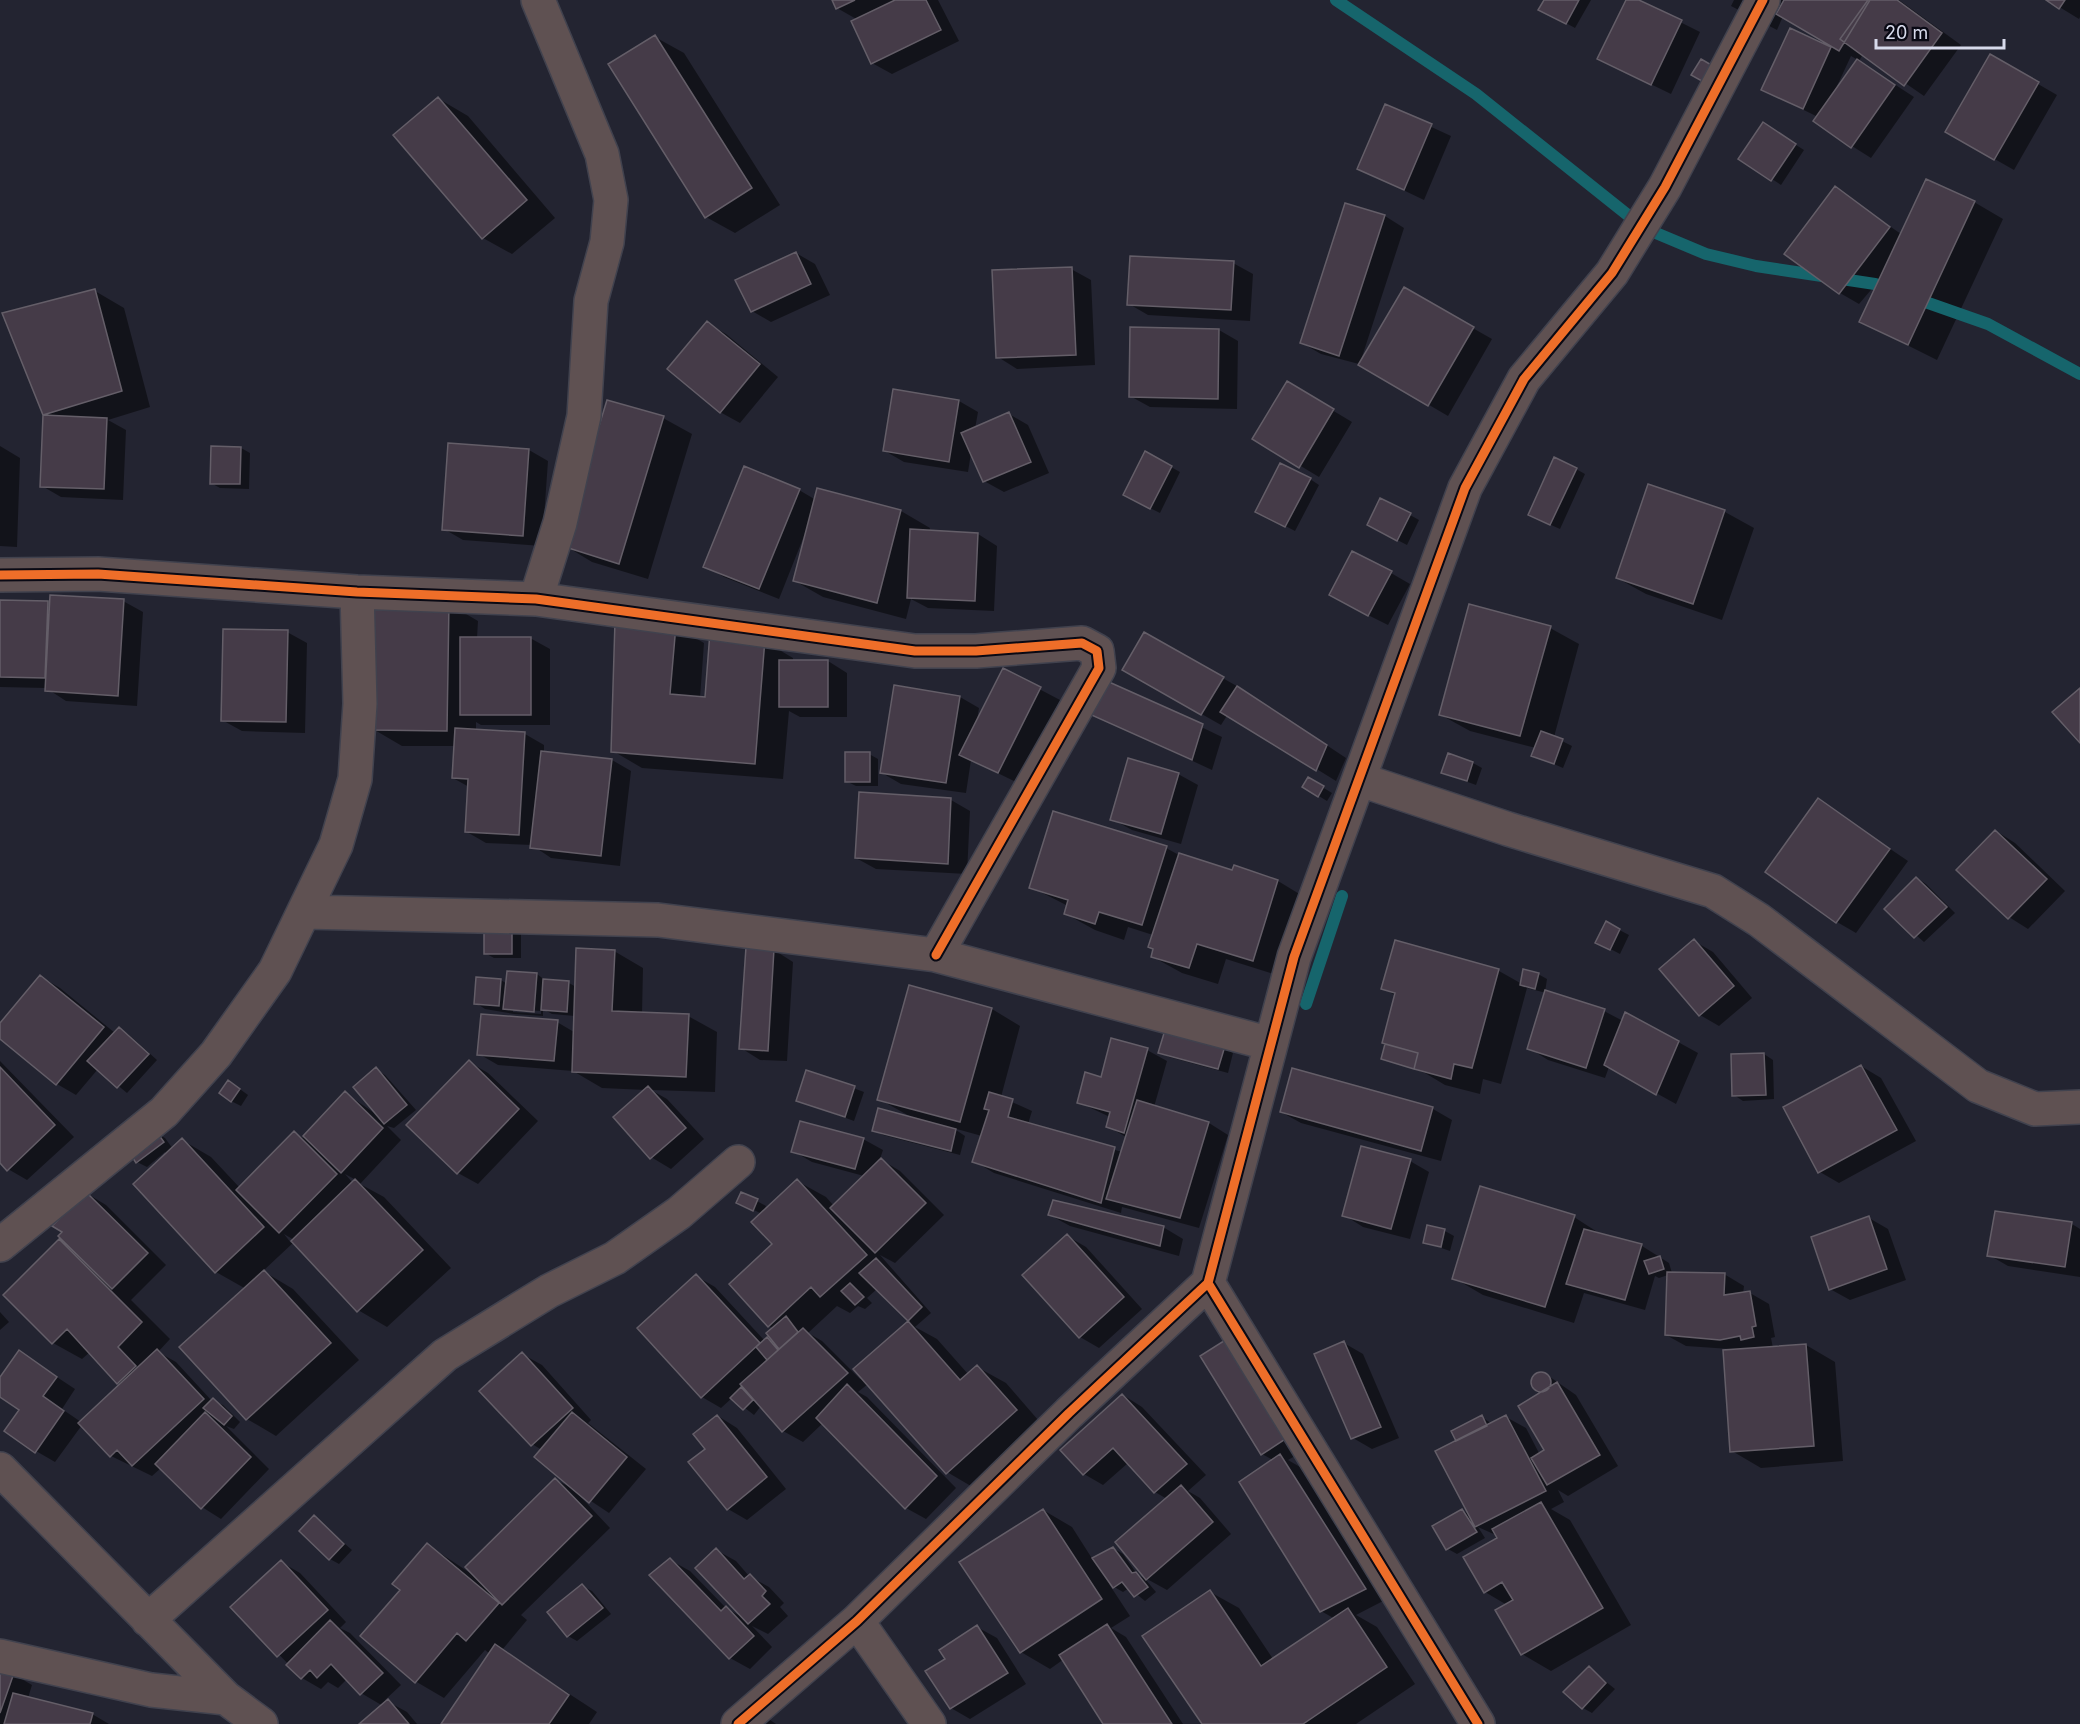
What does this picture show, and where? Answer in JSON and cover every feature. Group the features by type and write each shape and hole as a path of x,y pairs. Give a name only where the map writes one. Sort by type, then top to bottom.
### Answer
{"street":[{"path":"536,600 560,523 584,416 591,301 607,242 611,200 602,154 538,0"},
{"path":"738,1724 857,1621 1069,1413 1208,1283 1294,957 1465,488 1524,379 1612,273 1665,187 1763,0"},
{"path":"0,575 98,574 357,592 536,600 915,651 976,651 1082,643 1097,651 1098,668 936,955"},
{"path":"0,1245 164,1112 216,1054 275,971 336,845 355,779 360,704 357,592"},
{"path":"1360,780 1713,891 1759,920 1978,1086 2035,1109 2080,1107"},
{"path":"305,912 658,920 936,955 1271,1044"},
{"path":"148,1620 445,1355 549,1291 615,1257 679,1213 738,1162"},
{"path":"1208,1283 1478,1724"},
{"path":"0,1469 226,1698 261,1724"},
{"path":"857,1621 929,1724"},
{"path":"0,1656 151,1690 226,1698"}],"building":[{"path":"832,0 855,0 836,9"},
{"path":"895,0 926,0 941,30 871,64 851,21"},
{"path":"1544,0 1579,0 1566,24 1538,10"},
{"path":"1626,0 1639,0 1682,20 1651,85 1597,59"},
{"path":"1784,0 1870,0 1839,51 1776,14"},
{"path":"1868,0 1897,0 1942,33 1904,86 1840,39"},
{"path":"2046,0 2065,0 2059,9"},
{"path":"1790,28 1831,47 1803,109 1761,90"},
{"path":"655,35 752,188 705,218 608,64"},
{"path":"1990,54 2039,82 1994,160 1945,132"},
{"path":"1701,59 1727,74 1718,90 1691,75"},
{"path":"1857,59 1895,85 1851,148 1813,121"},
{"path":"438,97 527,200 482,239 393,135"},
{"path":"1385,104 1432,124 1404,190 1357,169"},
{"path":"1763,122 1796,144 1771,181 1738,159"},
{"path":"1926,179 1975,201 1908,345 1859,322"},
{"path":"1835,186 1890,227 1839,294 1784,254"},
{"path":"1345,203 1385,215 1339,356 1300,343"},
{"path":"796,252 811,284 751,312 735,280"},
{"path":"1130,256 1234,261 1231,310 1127,305"},
{"path":"1072,267 1076,355 996,358 992,270"},
{"path":"1404,287 1474,327 1428,406 1358,365"},
{"path":"95,289 122,391 43,415 2,313"},
{"path":"707,321 760,364 720,413 667,369"},
{"path":"1130,327 1219,329 1218,399 1129,397"},
{"path":"1287,381 1334,409 1299,468 1252,439"},
{"path":"893,389 959,400 949,462 883,451"},
{"path":"607,400 664,416 619,564 562,546"},
{"path":"1009,412 1031,462 983,482 961,433"},
{"path":"43,415 107,418 104,489 40,487"},
{"path":"448,443 529,449 523,536 442,530"},
{"path":"211,446 241,447 240,484 210,484"},
{"path":"1145,451 1172,466 1150,509 1123,495"},
{"path":"1554,457 1577,468 1550,525 1528,515"},
{"path":"1280,463 1311,478 1285,527 1255,512"},
{"path":"744,466 800,489 759,589 703,567"},
{"path":"1648,484 1725,510 1693,604 1616,578"},
{"path":"817,488 901,510 877,603 793,581"},
{"path":"1380,498 1411,513 1397,541 1367,525"},
{"path":"910,529 978,533 975,601 907,598"},
{"path":"1352,551 1392,571 1368,616 1329,595"},
{"path":"50,595 124,599 118,696 45,691"},
{"path":"0,600 48,601 45,678 0,677"},
{"path":"373,602 449,603 447,731 372,730"},
{"path":"1469,604 1551,626 1520,736 1439,715"},
{"path":"615,621 676,625 670,694 705,697 710,632 765,639 755,764 611,752"},
{"path":"223,629 288,630 286,722 221,721"},
{"path":"1144,632 1224,677 1201,715 1122,670"},
{"path":"460,637 531,637 531,715 460,715"},
{"path":"779,660 828,660 828,707 779,707"},
{"path":"1003,668 1041,687 998,773 959,755"},
{"path":"1109,682 1203,724 1192,760 1087,713"},
{"path":"894,685 960,696 946,783 880,773"},
{"path":"1237,686 1327,745 1316,771 1220,712"},
{"path":"2080,688 2080,743 2052,712"},
{"path":"455,728 525,732 519,835 465,832 468,779 452,778"},
{"path":"1541,731 1563,739 1554,764 1531,756"},
{"path":"541,751 612,759 601,856 530,848"},
{"path":"845,752 870,752 870,782 845,782"},
{"path":"1448,753 1473,762 1467,781 1441,773"},
{"path":"1128,758 1179,773 1161,834 1110,820"},
{"path":"1308,777 1324,786 1318,797 1302,787"},
{"path":"859,792 951,798 948,864 855,858"},
{"path":"1818,798 1890,849 1836,923 1765,872"},
{"path":"1053,811 1167,846 1142,925 1099,912 1095,924 1064,914 1068,900 1029,888"},
{"path":"1995,830 2047,879 2008,919 1956,870"},
{"path":"1179,853 1232,870 1234,865 1278,880 1253,961 1197,944 1189,968 1151,957 1153,949 1148,947"},
{"path":"1916,877 1947,907 1914,938 1884,909"},
{"path":"484,910 512,910 512,954 484,954"},
{"path":"1606,921 1620,929 1610,950 1595,943"},
{"path":"1694,939 1734,986 1699,1016 1659,969"},
{"path":"1395,940 1499,969 1472,1068 1454,1064 1451,1079 1414,1069 1418,1053 1382,1043 1395,993 1381,989"},
{"path":"746,947 774,949 768,1051 739,1049"},
{"path":"576,948 615,950 612,1011 689,1014 686,1077 572,1072"},
{"path":"1523,969 1539,973 1535,989 1520,985"},
{"path":"507,971 537,973 534,1012 503,1009"},
{"path":"40,975 104,1027 56,1085 0,1039 0,1023"},
{"path":"476,977 501,979 499,1006 474,1004"},
{"path":"543,979 569,981 567,1012 541,1010"},
{"path":"909,985 992,1008 960,1122 877,1100"},
{"path":"1545,990 1605,1009 1586,1068 1527,1049"},
{"path":"1625,1012 1679,1041 1656,1095 1604,1065"},
{"path":"481,1014 558,1020 554,1061 477,1055"},
{"path":"119,1027 149,1054 117,1088 87,1061"},
{"path":"1165,1030 1225,1046 1218,1069 1158,1053"},
{"path":"1111,1038 1148,1048 1124,1133 1106,1127 1110,1112 1077,1103 1085,1072 1101,1077"},
{"path":"1385,1044 1418,1053 1414,1069 1381,1059"},
{"path":"1764,1053 1766,1095 1732,1096 1731,1054"},
{"path":"469,1060 519,1109 457,1174 406,1125"},
{"path":"1861,1065 1897,1130 1818,1173 1783,1107"},
{"path":"0,1067 55,1125 7,1171 0,1163"},
{"path":"376,1067 407,1105 384,1124 353,1087"},
{"path":"1292,1068 1433,1107 1421,1151 1280,1112"},
{"path":"806,1070 855,1086 845,1117 796,1101"},
{"path":"228,1080 240,1089 231,1102 219,1093"},
{"path":"648,1086 686,1128 650,1159 613,1117"},
{"path":"345,1091 383,1128 341,1173 303,1136"},
{"path":"989,1092 1013,1099 1008,1117 1115,1147 1101,1203 972,1162 989,1110 984,1109"},
{"path":"1137,1100 1209,1122 1180,1218 1106,1199"},
{"path":"878,1108 956,1129 951,1151 872,1131"},
{"path":"800,1121 864,1138 855,1169 791,1152"},
{"path":"156,1131 164,1142 136,1163 129,1152"},
{"path":"294,1131 337,1174 279,1233 236,1190"},
{"path":"182,1138 264,1227 215,1273 133,1184"},
{"path":"1361,1146 1411,1159 1391,1229 1342,1216"},
{"path":"881,1158 926,1203 875,1253 830,1208"},
{"path":"355,1179 423,1250 357,1312 291,1241"},
{"path":"797,1179 867,1255 820,1297 811,1287 768,1327 729,1284 772,1244 751,1222"},
{"path":"1480,1186 1575,1215 1545,1307 1452,1279"},
{"path":"86,1192 148,1253 112,1289 58,1236 62,1232 52,1226"},
{"path":"741,1192 758,1199 753,1211 736,1203"},
{"path":"1053,1200 1164,1226 1160,1246 1048,1215"},
{"path":"1995,1211 2072,1222 2065,1267 1987,1256"},
{"path":"1869,1216 1887,1269 1829,1290 1811,1237"},
{"path":"1427,1225 1445,1229 1441,1247 1423,1243"},
{"path":"1584,1229 1642,1244 1625,1300 1566,1284"},
{"path":"1067,1234 1124,1297 1079,1338 1022,1275"},
{"path":"59,1239 142,1322 118,1347 136,1366 117,1384 67,1329 52,1344 3,1295"},
{"path":"1660,1256 1664,1269 1649,1274 1644,1261"},
{"path":"876,1258 922,1307 908,1321 859,1273"},
{"path":"264,1270 331,1343 246,1420 179,1347"},
{"path":"1667,1272 1725,1273 1724,1295 1750,1291 1756,1326 1752,1327 1754,1337 1741,1340 1740,1336 1720,1340 1665,1335"},
{"path":"696,1274 760,1343 701,1398 637,1328"},
{"path":"850,1283 864,1297 855,1305 841,1291"},
{"path":"786,1316 798,1332 779,1349 766,1333"},
{"path":"908,1321 960,1380 977,1365 1017,1410 946,1474 853,1369"},
{"path":"803,1328 848,1373 782,1432 740,1384"},
{"path":"767,1337 778,1350 767,1360 756,1347"},
{"path":"1230,1337 1290,1436 1261,1455 1200,1356"},
{"path":"1344,1341 1381,1427 1351,1439 1314,1354"},
{"path":"1806,1344 1814,1446 1730,1452 1723,1350"},
{"path":"157,1349 204,1399 132,1466 117,1450 110,1457 78,1423"},
{"path":"19,1350 57,1377 43,1396 64,1411 35,1453 4,1431 19,1410 0,1397 0,1377"},
{"path":"522,1352 573,1408 531,1446 479,1391"},
{"path":"1537,1372 1545,1372 1551,1378 1551,1386 1545,1392 1537,1392 1531,1386 1531,1378"},
{"path":"1557,1382 1600,1455 1547,1485 1531,1458 1544,1450 1518,1406"},
{"path":"847,1384 937,1476 905,1509 816,1418"},
{"path":"741,1387 753,1400 743,1410 730,1398"},
{"path":"1122,1394 1187,1464 1154,1493 1113,1448 1083,1475 1060,1450"},
{"path":"213,1398 232,1416 224,1425 203,1408"},
{"path":"205,1412 251,1457 201,1509 155,1464"},
{"path":"572,1412 627,1457 589,1503 534,1457"},
{"path":"717,1415 767,1477 727,1510 688,1462 705,1449 693,1434"},
{"path":"1482,1415 1487,1426 1456,1441 1451,1431"},
{"path":"1506,1415 1546,1491 1475,1527 1435,1451"},
{"path":"1280,1454 1366,1589 1320,1612 1239,1482"},
{"path":"555,1478 592,1516 502,1605 465,1567"},
{"path":"1181,1485 1213,1522 1146,1580 1115,1542"},
{"path":"1541,1502 1603,1608 1521,1655 1495,1610 1513,1600 1502,1582 1484,1593 1463,1557 1497,1538 1492,1529"},
{"path":"1043,1509 1102,1599 1020,1653 959,1562"},
{"path":"1462,1509 1477,1532 1446,1550 1432,1526"},
{"path":"314,1515 344,1544 329,1560 299,1531"},
{"path":"427,1543 499,1603 466,1641 457,1633 415,1683 360,1636 400,1590 392,1584"},
{"path":"1113,1547 1132,1573 1136,1572 1148,1587 1134,1597 1122,1582 1113,1588 1092,1558"},
{"path":"716,1548 744,1579 750,1574 766,1591 762,1596 770,1604 748,1624 695,1568"},
{"path":"670,1558 721,1611 726,1606 754,1636 729,1659 649,1575"},
{"path":"281,1560 328,1610 277,1657 230,1607"},
{"path":"582,1584 603,1608 567,1637 547,1612"},
{"path":"1210,1590 1261,1666 1348,1608 1387,1667 1303,1724 1202,1724 1142,1636"},
{"path":"330,1620 383,1673 360,1695 331,1664 317,1678 310,1670 301,1679 286,1665"},
{"path":"1107,1624 1172,1724 1103,1724 1059,1655"},
{"path":"977,1625 1008,1673 950,1709 925,1671 945,1659 939,1650"},
{"path":"495,1644 569,1695 549,1724 441,1724"},
{"path":"1589,1666 1606,1683 1582,1709 1563,1692"},
{"path":"0,1672 14,1673 0,1713"},
{"path":"13,1693 93,1713 90,1724 4,1724"},
{"path":"388,1699 409,1724 359,1724"}],"waterway":[{"path":"1336,0 1476,94 1644,228 1706,254 1756,266 1875,284 1892,290"},
{"path":"1914,298 1988,324 2080,374"},
{"path":"1306,1004 1342,896"}],"cycle path":[{"path":"1208,1283 1294,957 1465,488 1524,379 1612,273 1665,187 1763,0"},
{"path":"0,575 98,574 357,592 536,599 915,651 976,651 1082,643 1097,651 1099,668 936,955"},
{"path":"738,1724 857,1621 1069,1413 1208,1283 1478,1724"}]}
